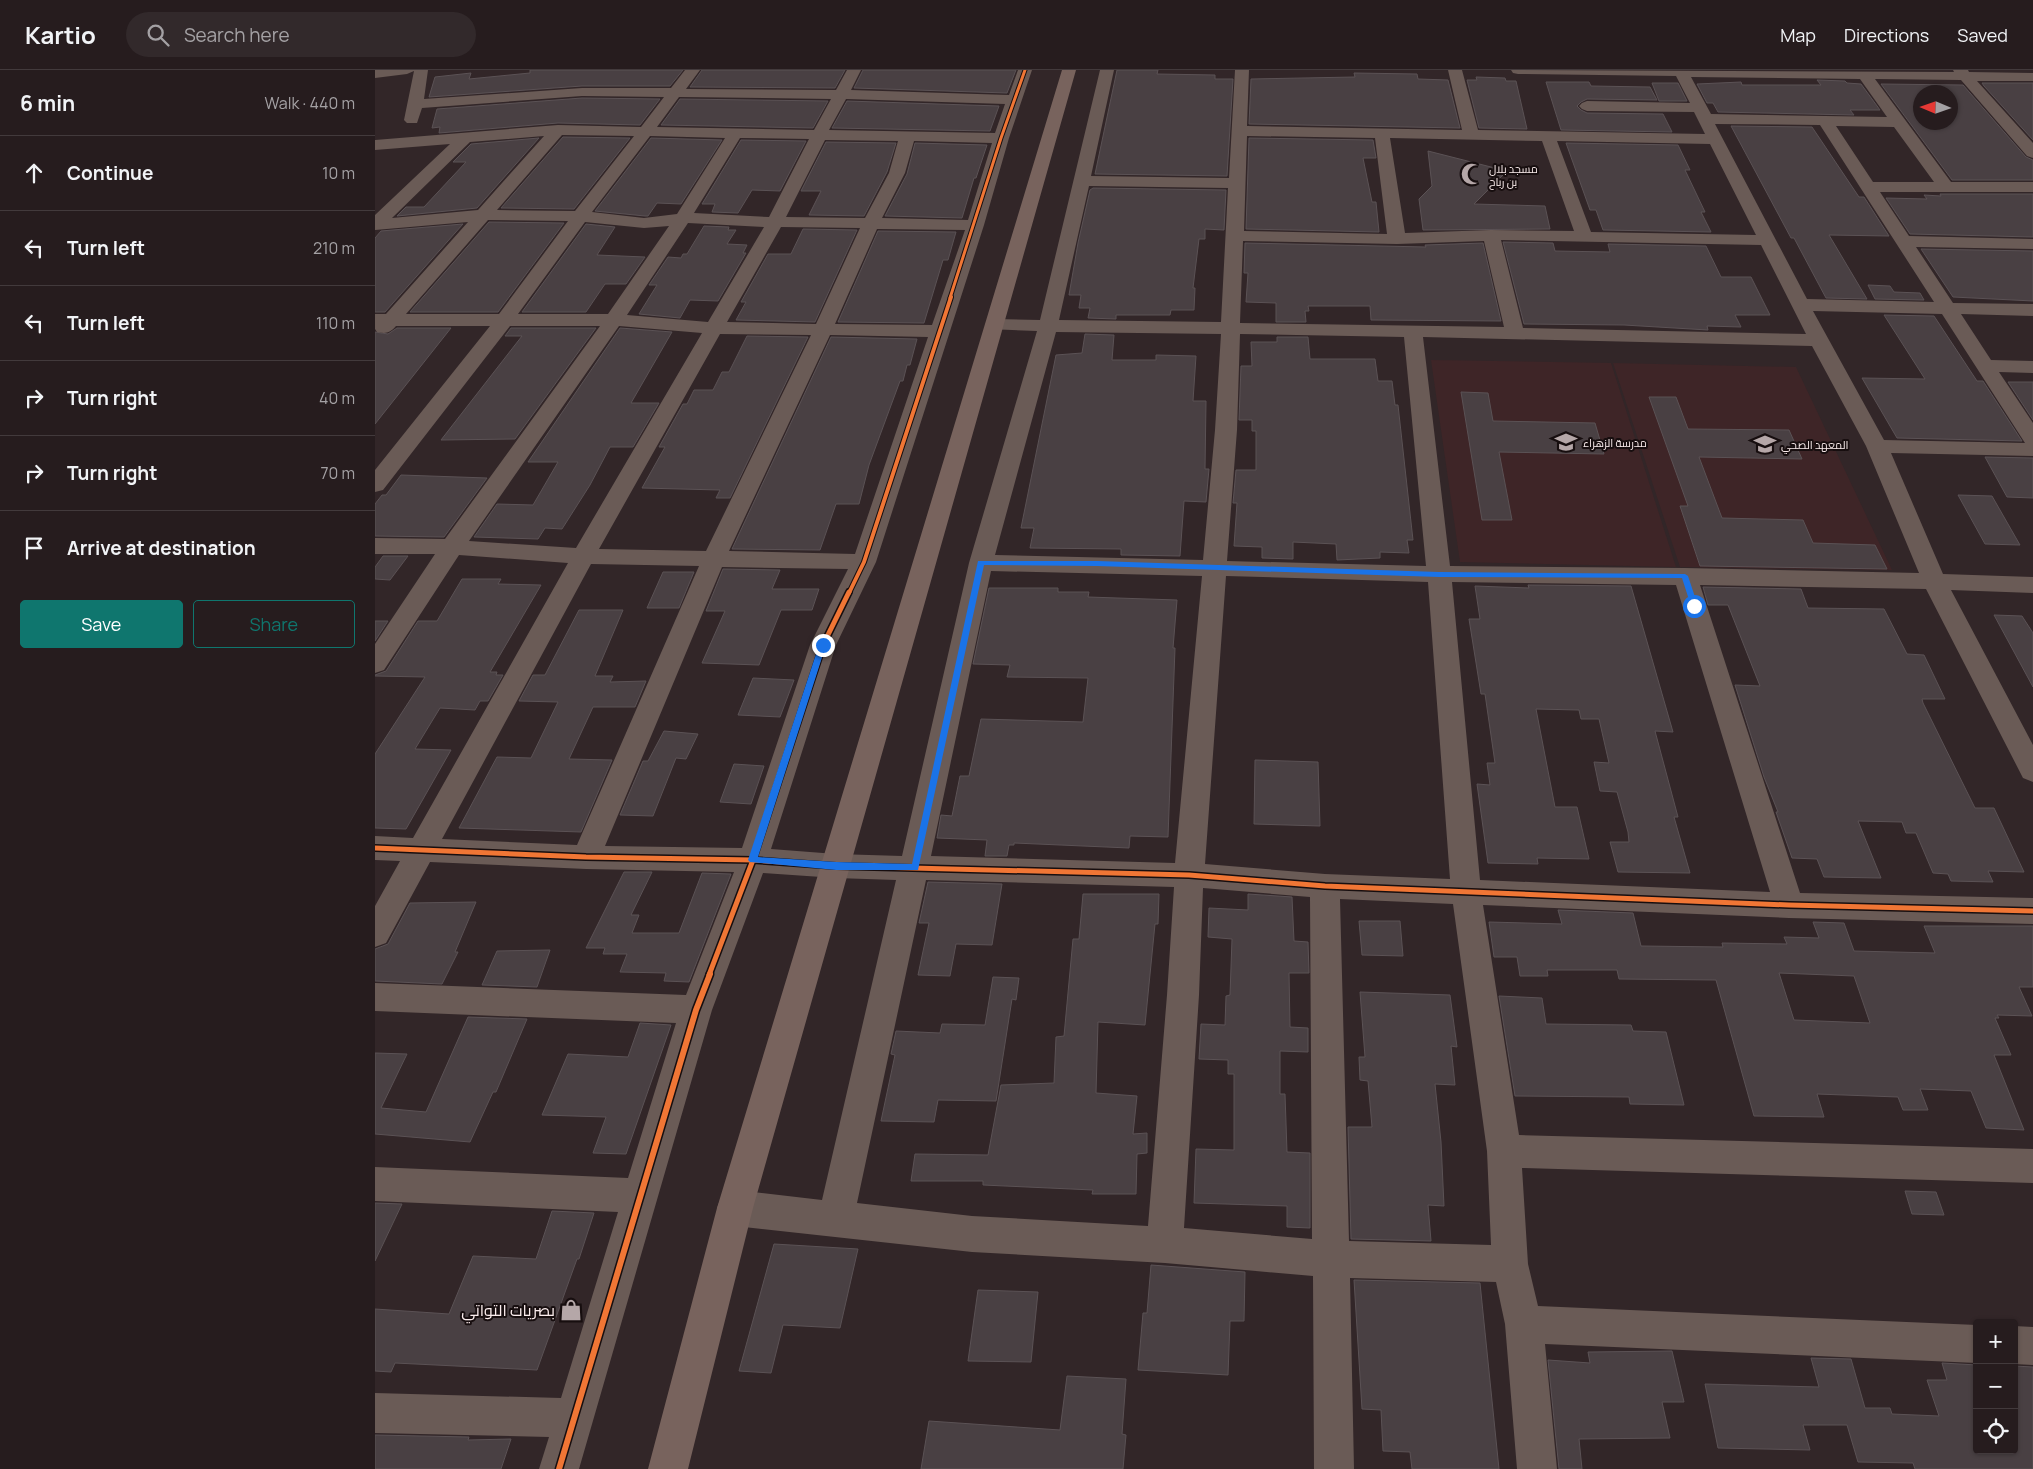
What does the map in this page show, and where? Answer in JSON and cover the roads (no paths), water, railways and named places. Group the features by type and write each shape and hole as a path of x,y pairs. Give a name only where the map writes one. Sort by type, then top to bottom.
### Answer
{"main road":[{"path":"668,1469 735,1208 1069,70"}],"street":[{"path":"375,74 407,70"},
{"path":"406,142 417,104 415,94 421,70"},
{"path":"375,485 504,322 580,216 693,70"},
{"path":"375,934 583,556 775,222 854,70"},
{"path":"559,1469 696,1010 753,860 823,645 864,562 975,225 1013,100 1025,70"},
{"path":"836,1219 981,563 1048,326 1107,70"},
{"path":"1165,1245 1183,995 1189,875 1216,568 1232,328 1238,131 1242,70"},
{"path":"1455,70 1471,134"},
{"path":"1518,70 1864,75 1963,73 2033,78"},
{"path":"1572,71 1599,137"},
{"path":"1681,71 1819,340 1877,446 1934,581 2033,771"},
{"path":"1963,73 2033,153"},
{"path":"1864,75 1946,187"},
{"path":"417,104 581,92 840,94 1013,100"},
{"path":"1587,106 1825,121 1898,122"},
{"path":"1825,121 2033,439"},
{"path":"2007,123 2024,124"},
{"path":"375,145 557,130 646,130 1001,138"},
{"path":"375,340 383,320 484,215 557,130"},
{"path":"1238,131 1715,139"},
{"path":"375,664 452,548 615,320 683,218 736,132"},
{"path":"1382,134 1397,239"},
{"path":"375,225 467,136"},
{"path":"586,857 713,558 823,330 871,223 897,173 907,137"},
{"path":"1548,137 1584,236"},
{"path":"1082,181 1237,183"},
{"path":"1869,187 2033,187"},
{"path":"375,225 484,215 580,216 644,223 683,218 775,222 975,225"},
{"path":"1235,236 1397,239 1491,235 1768,240"},
{"path":"1491,235 1515,333"},
{"path":"1904,241 2033,244"},
{"path":"1802,305 2033,310"},
{"path":"383,320 504,322 615,320 713,328 939,331"},
{"path":"995,325 1413,331 1819,340"},
{"path":"1413,331 1439,574 1466,891 1505,1151 1510,1264 1524,1324 1537,1469"},
{"path":"1984,366 2033,367"},
{"path":"1877,446 2033,450"},
{"path":"375,546 452,548 583,556 864,562"},
{"path":"981,563 1097,564 1439,574 1934,581 2033,585"},
{"path":"1685,576 1789,905"},
{"path":"375,848 586,857 753,860 836,866 1189,875 1325,886 1789,905 2033,911"},
{"path":"1325,886 1334,1469"},
{"path":"375,997 696,1010"},
{"path":"1505,1151 2033,1166"},
{"path":"375,1184 639,1196"},
{"path":"735,1208 972,1234 1165,1245 1332,1259 1510,1264"},
{"path":"1524,1324 1973,1344"},
{"path":"2018,1345 2033,1346"},
{"path":"375,1413 574,1418"}],"place":[{"name":"مسجد بلال بن رباح","path":"1472,174"},
{"name":"مدرسة الزهراء","path":"1566,442"},
{"name":"المعهد الصحي","path":"1765,444"},
{"name":"بصريات التواتي","path":"571,1310"}]}
